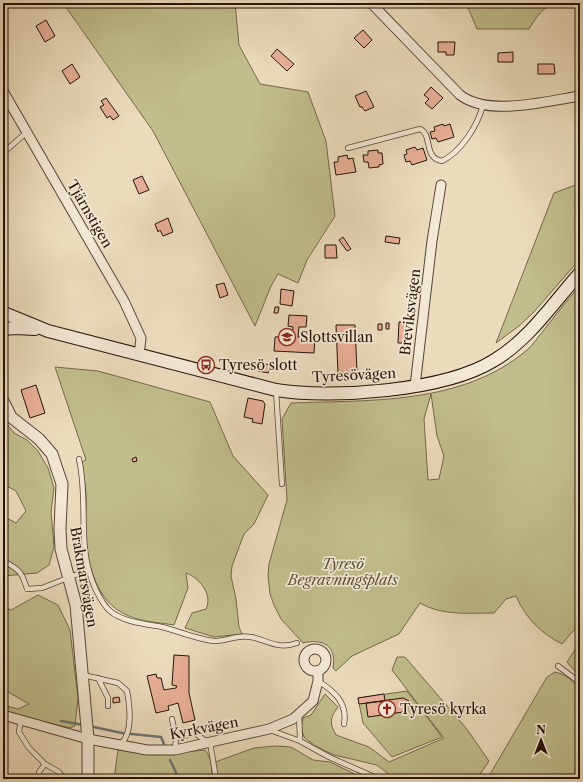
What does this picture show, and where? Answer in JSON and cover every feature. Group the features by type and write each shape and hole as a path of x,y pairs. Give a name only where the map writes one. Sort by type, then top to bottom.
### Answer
{"main road":[{"name":"Tyresövägen","path":"48,331 4,311 3,327 48,331 276,390 314,393 369,392 428,384 462,375 493,362 528,333 580,272"}],"street":[{"path":"371,3 460,95 477,104 511,106 580,96"},
{"name":"Tjärnstigen","path":"3,91 124,301 141,338 139,355"},
{"name":"Breviksvägen","path":"415,386 432,241 441,185"},
{"name":"Brakmarsvägen","path":"3,401 11,417 39,439 52,454 62,484 60,529 61,549 76,605 87,730 88,779"},
{"name":"Kyrkvägen","path":"3,715 87,730 120,745 147,750 176,750 269,729 286,723 299,714 313,701 318,681 318,671"}],"lane":[{"path":"348,148 420,129 425,134 433,157 436,160 442,161 453,154 468,135 480,116 483,105"},
{"path":"3,153 26,132"},
{"path":"276,390 282,484"},
{"path":"79,459 82,484 84,549 88,570 100,599 110,612 126,619 213,641 248,636 280,646 287,646 297,643"},
{"path":"3,561 17,568 27,589 42,588 88,570"},
{"path":"558,666 580,684"},
{"path":"83,675 118,683 127,691 128,731 127,737 120,745"},
{"path":"98,678 108,698 108,706"},
{"path":"318,681 340,698 346,715 344,724"},
{"path":"299,714 300,742"},
{"path":"21,719 19,732 29,748 44,764 59,772 64,779"},
{"path":"172,719 176,738 176,750"},
{"path":"269,729 379,779"},
{"path":"176,738 195,733 209,742 216,779"},
{"path":"38,779 39,772 44,764"},
{"path":"482,779 494,777 513,779"}],"green space":[{"path":"63,3 235,3 239,45 260,84 308,92 326,141 335,216 307,260 298,283 278,274 271,286 255,326 153,131"},
{"path":"466,3 580,4 576,6 553,5 547,7 538,15 529,29 477,29"},
{"path":"580,178 580,259 533,313 519,326 496,343 554,193 578,184"},
{"name":"Tyresö Begravningsplats","path":"580,286 580,623 562,644 547,635 529,618 524,612 516,596 506,599 494,613 447,612 437,610 420,603 399,634 352,656 336,671 333,668 334,660 331,649 322,643 303,643 281,619 270,594 268,576 269,564 287,500 282,419 291,403 352,401 415,396 445,390 474,381 501,368 527,350","holes":["431,394 437,436 444,456 439,479 428,480 424,419"]},
{"path":"55,367 98,371 210,402 233,456 268,495 254,524 244,534 232,566 231,576 236,599 239,627 242,634 214,637 185,628 192,613 206,609 208,604 208,598 204,588 196,579 186,573 188,588 174,625 134,618 121,612 104,597 93,575 87,551 85,528 86,492 82,462 86,460"},
{"path":"3,419 14,433 27,440 38,451 48,468 54,488 51,512 54,547 49,565 37,573 3,576 3,516 16,523 26,511 16,491 3,484"},
{"path":"38,595 58,605 70,630 78,698 75,726 70,728 3,712 3,705 18,709 29,704 3,689 3,607 11,610"},
{"path":"580,642 580,677 567,662"},
{"path":"397,657 405,657 466,728 489,761 477,779 395,779 377,765 334,755 315,746 304,737 301,728 303,718 311,715 325,694 338,707 333,714 331,721 336,735 369,747 389,762 444,738 392,670"},
{"path":"555,672 570,679 580,692 580,779 517,779 509,776 489,776 547,677"},
{"path":"407,691 442,737 392,757 363,723 358,698"},
{"path":"275,746 291,747 313,760 330,762 365,779 298,779 293,776 271,774 264,779 216,779 215,762 254,748"},
{"path":"118,750 155,755 205,750 212,767 212,779 114,779"}],"water":[{"path":"271,774 293,776 298,779 264,779"}],"building":[{"path":"46,20 55,36 45,42 36,26"},
{"path":"363,30 372,40 364,48 354,38"},
{"path":"438,42 455,42 454,55 446,55 446,52 438,52"},
{"path":"277,49 294,64 287,71 271,56"},
{"path":"513,52 513,62 498,62 498,53"},
{"path":"72,64 80,77 70,84 62,71"},
{"path":"538,64 554,64 555,74 538,74"},
{"path":"431,87 443,98 432,109 425,103 429,99 424,95"},
{"path":"366,91 374,107 365,111 362,107 360,107 355,96"},
{"path":"106,98 119,116 113,120 110,116 107,118 100,107 104,105 101,101"},
{"path":"443,124 444,126 450,124 454,137 438,142 436,138 432,139 430,132 435,131 434,127"},
{"path":"415,147 417,150 423,148 427,160 412,165 410,161 406,162 404,155 407,154 406,150"},
{"path":"378,150 378,153 382,153 383,164 379,165 379,167 369,168 368,162 364,162 363,155 368,155 368,151"},
{"path":"347,155 348,159 353,158 356,172 336,175 334,162 338,162 338,157"},
{"path":"142,176 149,190 139,194 133,180"},
{"path":"168,218 173,232 163,236 160,230 158,232 155,224"},
{"path":"386,236 400,238 399,244 385,242"},
{"path":"343,237 351,249 347,251 339,240"},
{"path":"325,245 336,245 337,258 325,258"},
{"path":"224,283 228,295 220,298 216,285"},
{"path":"281,289 294,291 292,306 280,304"},
{"path":"275,307 279,307 278,313 274,313"},
{"path":"289,315 307,316 306,327 299,327 298,337 315,338 314,353 274,351 275,337 292,336 293,327 288,326"},
{"path":"399,322 407,322 406,343 398,343"},
{"path":"386,323 389,323 389,329 386,329"},
{"path":"378,324 382,324 382,330 378,330"},
{"path":"336,325 355,325 357,372 338,373"},
{"path":"260,363 270,365 268,373 258,371"},
{"path":"36,385 45,413 30,418 21,390"},
{"path":"248,398 263,401 265,404 262,424 252,422 253,419 244,417"},
{"path":"136,457 137,461 133,462 132,459"},
{"path":"174,655 189,656 189,693 195,720 183,723 178,703 168,706 169,710 156,713 147,676 156,674 157,678 161,678 164,690 176,688 177,686 172,685"},
{"path":"384,694 385,701 359,704 358,698"},
{"path":"119,697 120,702 113,703 113,698"},
{"name":"Tyresö kyrka","path":"403,698 409,701 409,707 403,712 368,717 366,703"},
{"path":"56,776 57,779 43,779"}],"waterway":[{"path":"61,721 84,725"},
{"path":"89,726 122,733 161,737 164,744"},
{"path":"170,760 179,779"}],"place":[{"name":"Slottsvillan","path":"287,337"},
{"name":"Tyresö slott","path":"206,365"},
{"name":"Tyresö kyrka","path":"387,709"}]}
